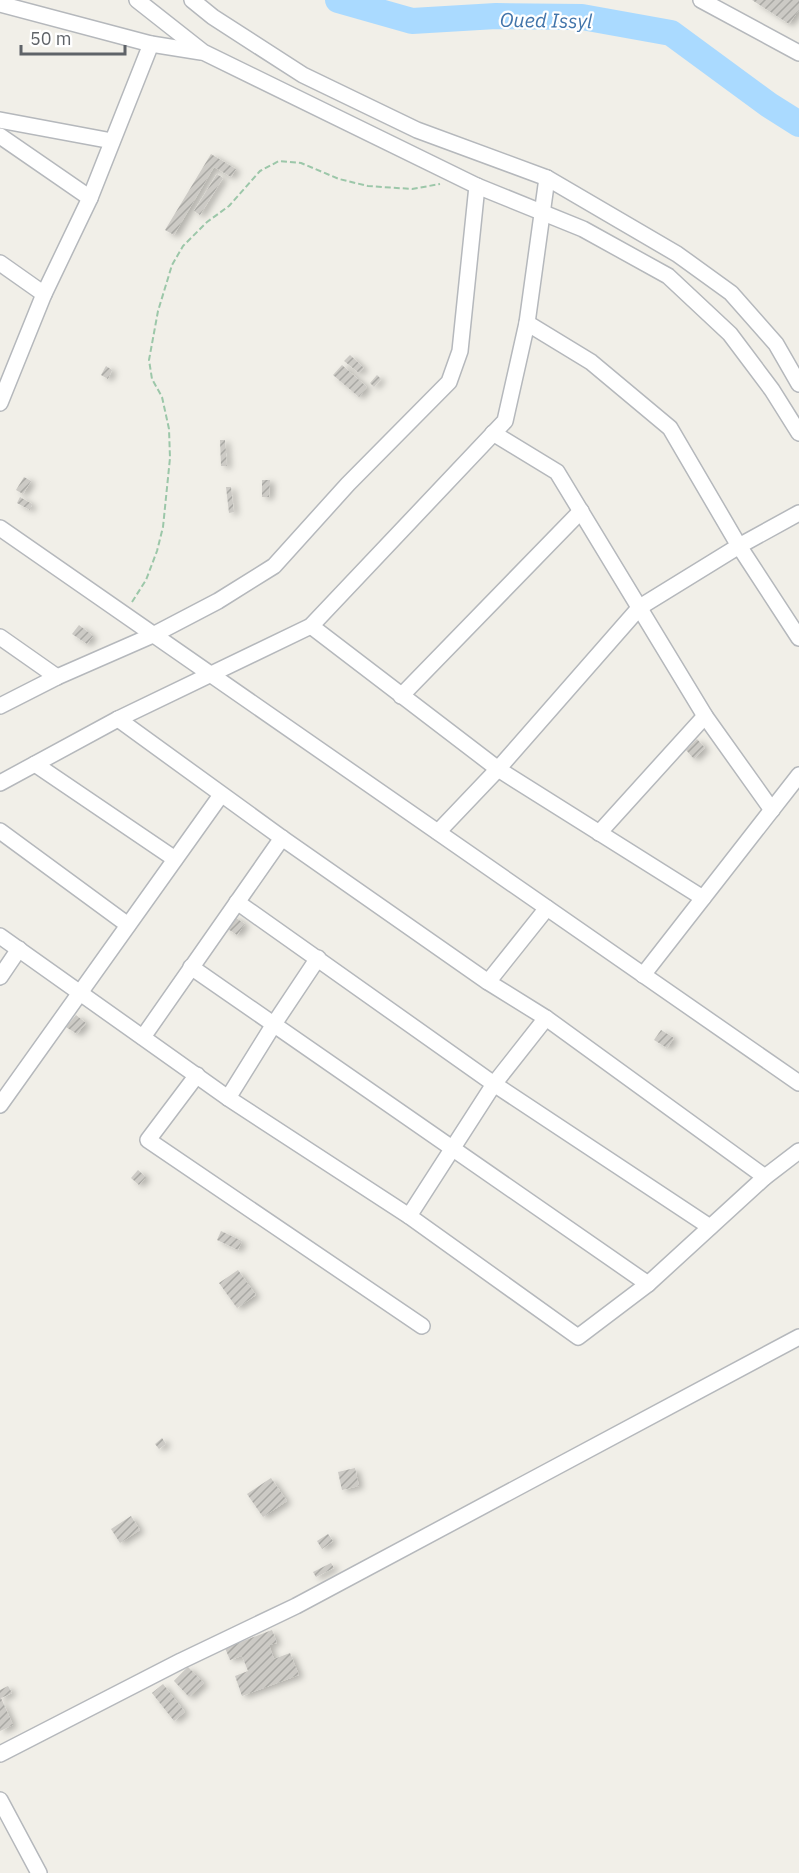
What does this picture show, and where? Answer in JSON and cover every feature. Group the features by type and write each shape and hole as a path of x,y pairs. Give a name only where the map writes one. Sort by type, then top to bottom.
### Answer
{"street":[{"path":"137,0 203,52 477,186 583,229 668,276 730,334 772,390 799,433"},
{"path":"192,0 303,75 417,130 547,178 678,254 731,293 776,344 799,384"},
{"path":"701,0 799,53"},
{"path":"0,4 151,44 203,52"},
{"path":"1,401 44,294 90,198 151,44"},
{"path":"0,120 111,141"},
{"path":"0,136 90,198"},
{"path":"0,783 118,719 311,626 505,421 527,323 544,213 547,178"},
{"path":"0,706 57,677 153,635 218,601 274,566 348,484 449,382 460,351 477,186"},
{"path":"0,263 44,294"},
{"path":"527,323 591,362 670,428 739,546 799,638"},
{"path":"493,433 557,472 705,716 772,810"},
{"path":"402,696 581,511"},
{"path":"438,832 498,770 640,607 739,546 799,513"},
{"path":"0,528 799,1083"},
{"path":"311,626 498,770 703,898"},
{"path":"0,638 57,677"},
{"path":"599,833 705,716"},
{"path":"118,719 221,795 488,982 546,1018 765,1177"},
{"path":"35,764 175,859"},
{"path":"644,975 799,775"},
{"path":"0,1105 221,795"},
{"path":"0,831 128,925"},
{"path":"143,1037 282,838"},
{"path":"237,902 494,1084 710,1227"},
{"path":"488,982 547,908"},
{"path":"0,936 228,1098 409,1216 578,1337 648,1284 765,1177 799,1151"},
{"path":"0,977 19,949"},
{"path":"228,1098 318,958"},
{"path":"191,967 648,1284"},
{"path":"409,1216 494,1084 546,1018"},
{"path":"196,1075 147,1140 422,1326"},
{"path":"0,1754 181,1661 296,1606 799,1337"},
{"path":"0,1800 39,1873"}],"path":[{"path":"124,615 146,580 163,527 170,458 169,429 162,398 152,378 149,360 158,311 172,265 183,246 207,222 229,206 260,171 279,161 301,163 353,184 388,188 412,189 443,183 458,177"}],"building":[{"path":"752,0 799,0 799,10 789,24"},
{"path":"211,154 236,169 231,177 214,167 174,235 165,230"},
{"path":"217,174 223,178 200,215 194,211"},
{"path":"350,355 364,368 359,373 344,361"},
{"path":"342,365 367,387 359,397 333,375"},
{"path":"106,366 112,370 108,379 101,375"},
{"path":"377,375 381,379 374,387 370,383"},
{"path":"220,440 225,440 227,466 221,466"},
{"path":"24,477 31,481 23,494 16,490"},
{"path":"262,480 270,480 269,497 262,497"},
{"path":"226,487 231,487 234,512 229,513"},
{"path":"20,497 32,504 30,510 17,503"},
{"path":"79,625 93,636 87,644 72,634"},
{"path":"697,739 705,748 694,759 686,750"},
{"path":"233,916 245,924 237,935 225,927"},
{"path":"76,1015 86,1023 77,1034 66,1027"},
{"path":"661,1030 674,1038 667,1048 654,1040"},
{"path":"138,1170 146,1177 139,1185 131,1178"},
{"path":"221,1231 242,1241 238,1250 217,1240"},
{"path":"238,1270 256,1295 237,1308 219,1283"},
{"path":"162,1438 166,1444 159,1449 155,1444"},
{"path":"355,1468 359,1486 342,1490 338,1472"},
{"path":"271,1478 287,1501 263,1517 247,1494"},
{"path":"131,1516 140,1530 120,1543 111,1529"},
{"path":"328,1534 333,1541 322,1549 317,1541"},
{"path":"331,1563 334,1568 316,1577 313,1572"},
{"path":"272,1630 277,1643 269,1645 274,1659 290,1653 299,1675 242,1696 235,1676 248,1671 242,1656 230,1660 225,1648"},
{"path":"188,1667 204,1683 189,1697 174,1681"},
{"path":"163,1684 185,1712 174,1721 152,1693"},
{"path":"8,1686 12,1693 1,1698 13,1725 0,1731 0,1690"}],"waterway":[{"name":"Oued Issyl","path":"338,0 412,21 496,16 582,17 671,33 769,105 799,124"}]}
